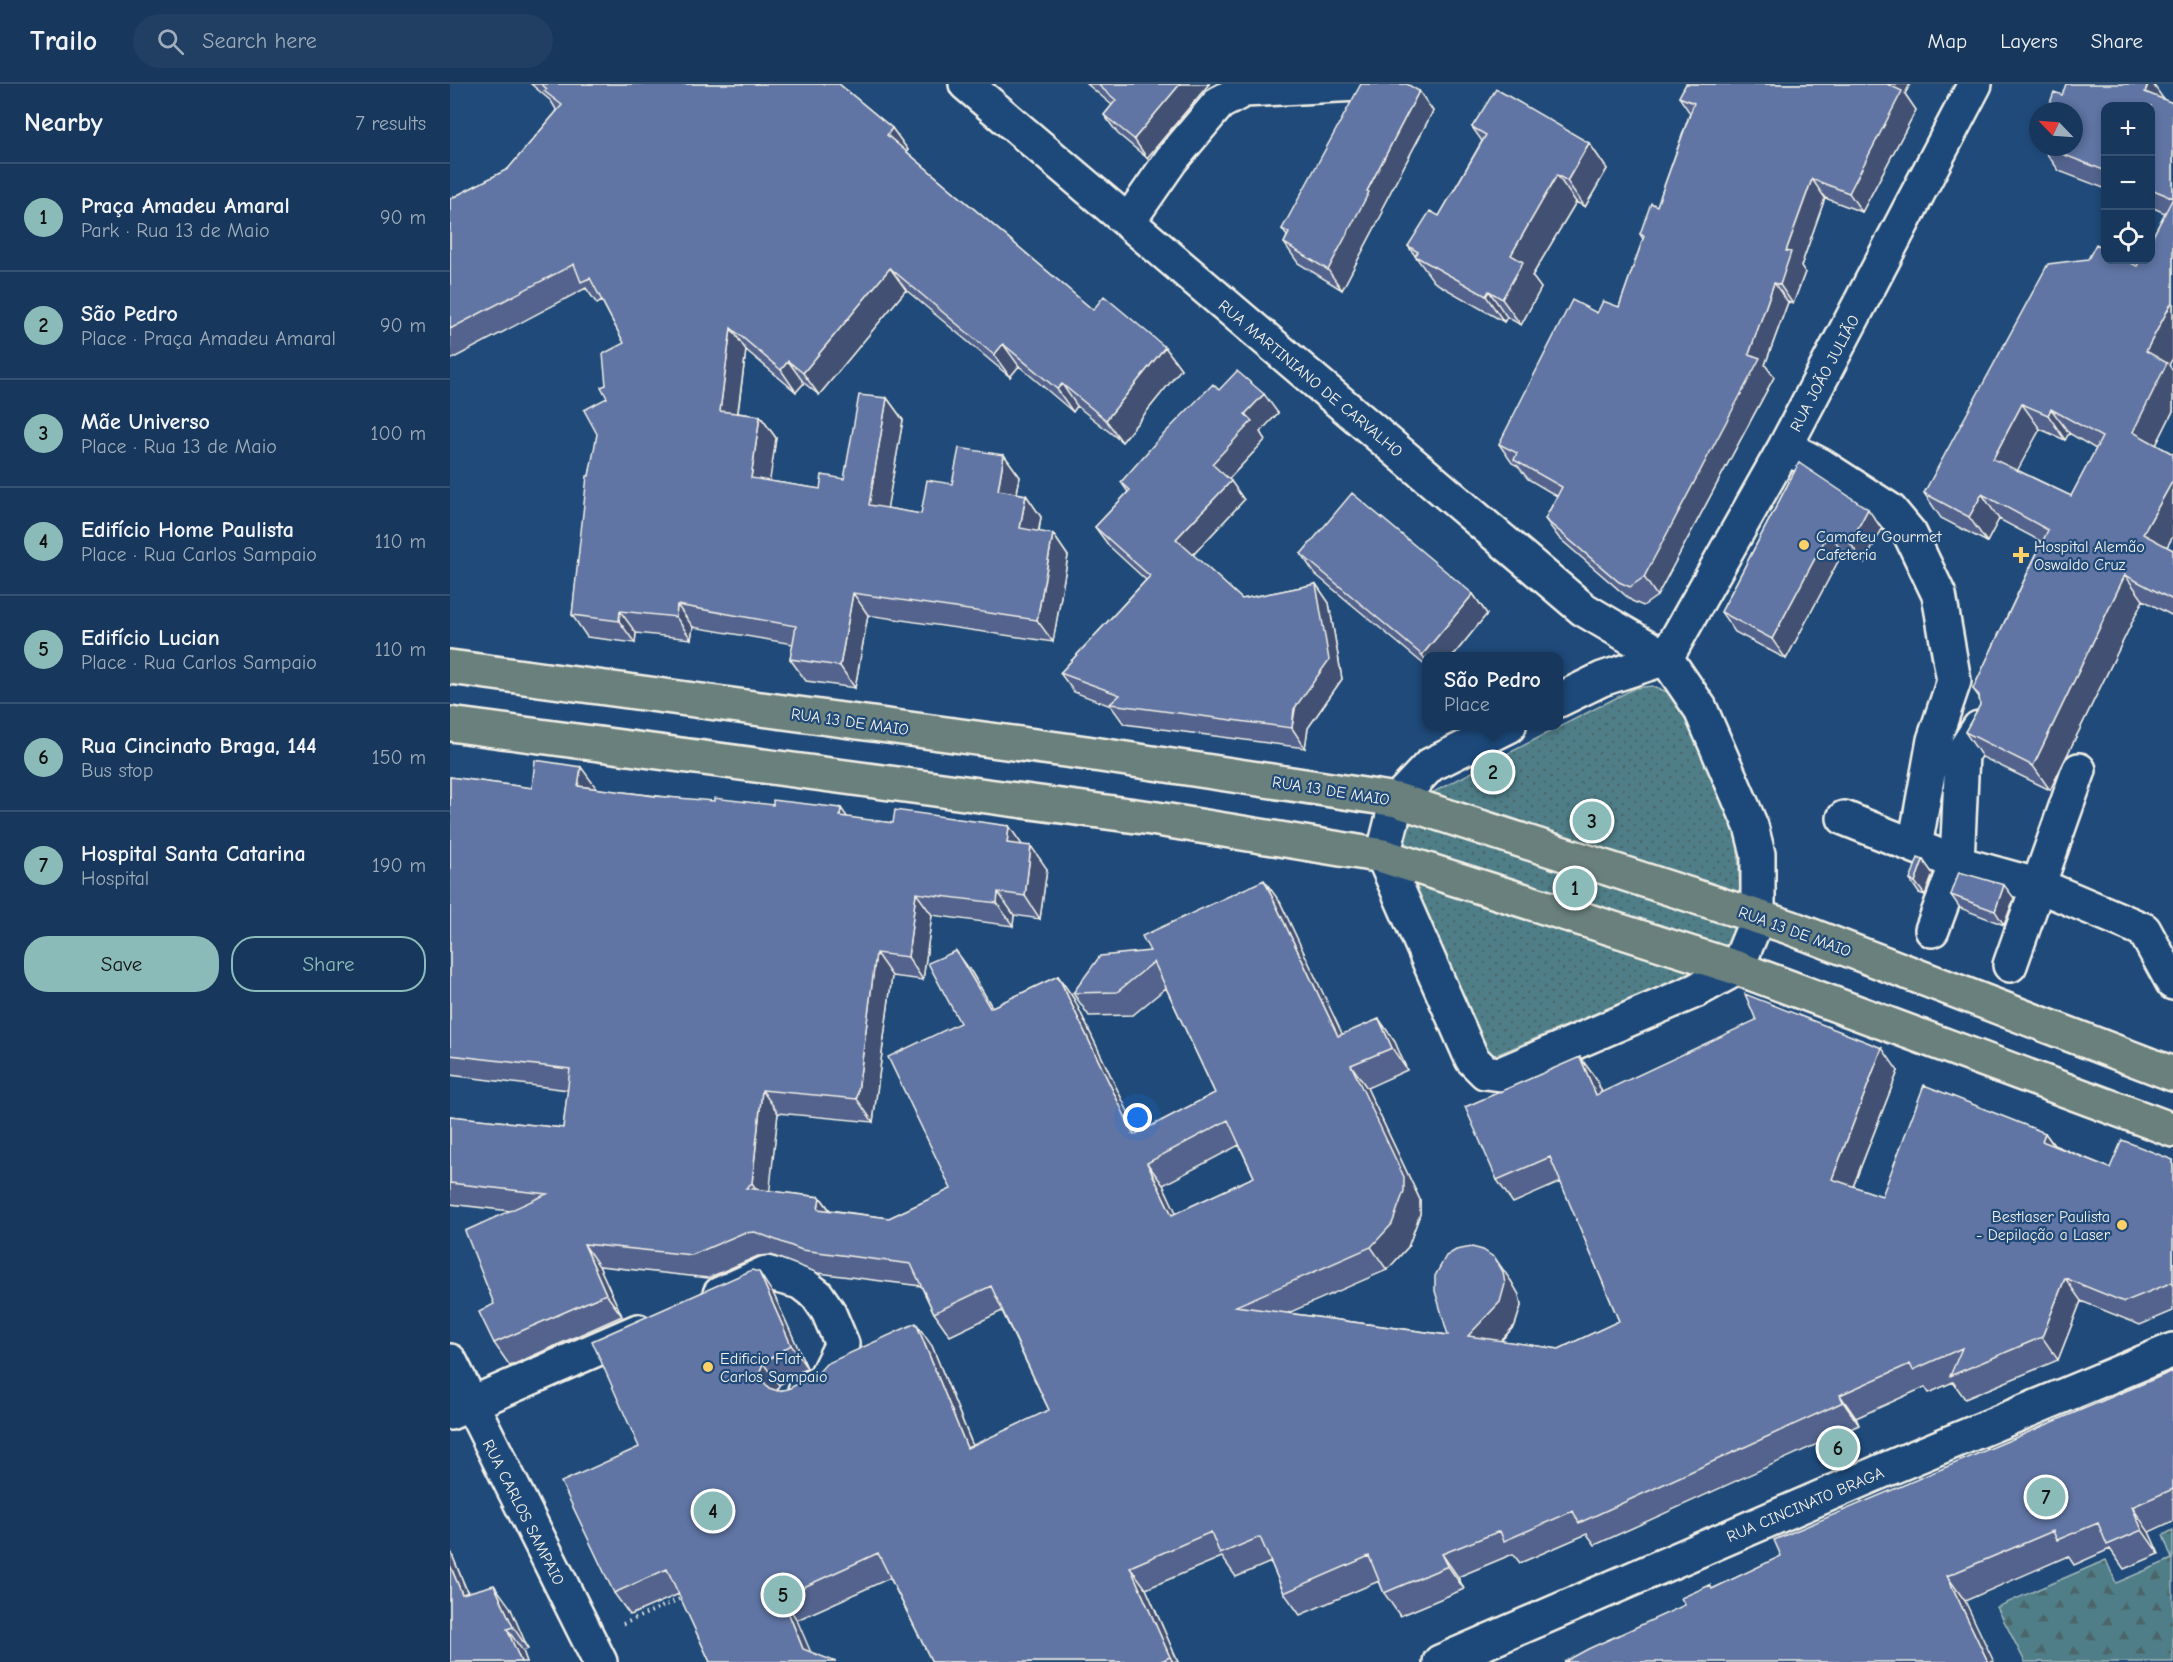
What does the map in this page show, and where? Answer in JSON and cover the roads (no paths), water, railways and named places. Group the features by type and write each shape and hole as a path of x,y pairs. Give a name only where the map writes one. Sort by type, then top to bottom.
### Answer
{"main road":[{"name":"RUA 13 DE MAIO","path":"450,667 1087,753 1397,800 1758,917 2173,1074"},
{"path":"450,724 1151,818 1383,856 1737,968 2173,1130"}],"street":[{"name":"RUA MARTINIANO DE CARVALHO","path":"966,84 1583,609 1666,658"},
{"path":"1128,222 1171,160 1219,104 1244,90 1358,84"},
{"name":"RUA JOÃO JULIÃO","path":"1666,658 1785,447 1975,84"},
{"path":"1785,447 1822,466 1890,510 1910,534 1939,595 1954,681 1958,741 1957,863 1932,930"},
{"path":"1501,730 1430,765 1397,800 1383,856 1472,1059 1485,1072 1502,1074 1695,991 1737,968 1758,917 1758,854 1751,826 1700,708 1666,658 1602,679 1563,698"},
{"path":"1915,846 1958,741"},
{"path":"2010,965 2040,886 2079,770"},
{"path":"1844,818 1957,863 2040,886 2144,930 2173,983"},
{"path":"460,1409 766,1273 800,1282 817,1295 828,1311 842,1344 824,1380 795,1395"},
{"name":"RUA CINCINATO BRAGA","path":"1440,1662 1882,1471 2173,1350"},
{"name":"RUA CARLOS SAMPAIO","path":"450,1361 460,1409 600,1662"}],"place":[{"name":"Camafeu Gourmet Cafeteria","path":"1804,545"},
{"name":"Hospital Alemão Oswaldo Cruz","path":"2021,555"},
{"name":"São Pedro","path":"1493,772"},
{"name":"Mãe Universo","path":"1592,821"},
{"name":"Praça Amadeu Amaral","path":"1575,888"},
{"name":"Bestlaser Paulista - Depilação a Laser","path":"2122,1225"},
{"name":"Edificio Flat Carlos Sampaio","path":"708,1367"},
{"name":"Rua Cincinato Braga, 144","path":"1838,1448"},
{"name":"Hospital Santa Catarina","path":"2046,1497"},
{"name":"Edifício Home Paulista","path":"713,1511"},
{"name":"Edifício Lucian","path":"783,1595"}]}
